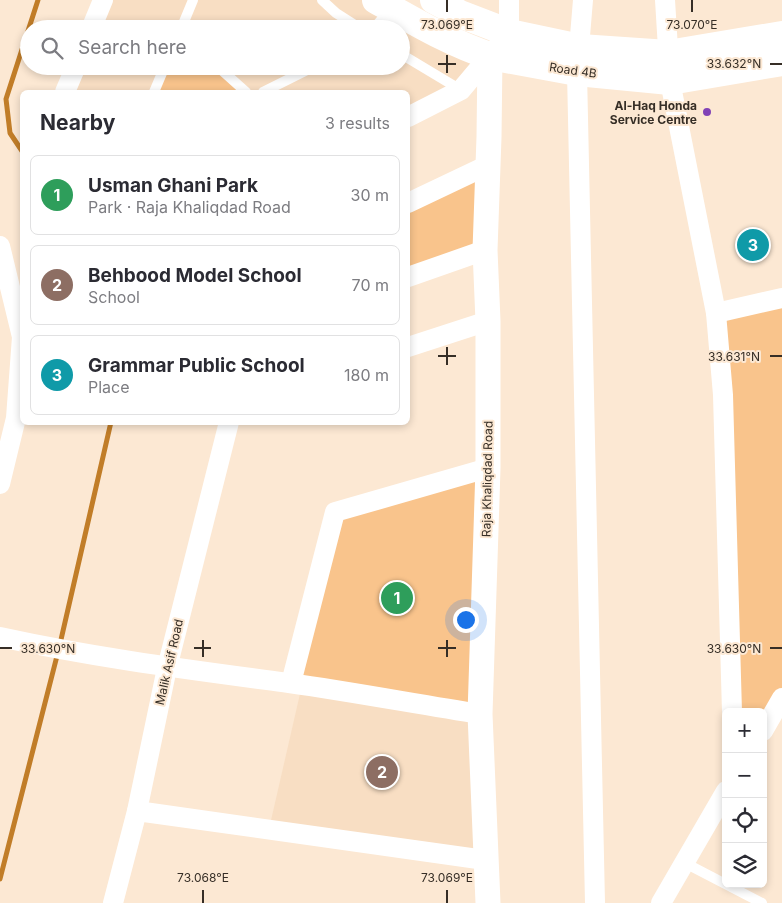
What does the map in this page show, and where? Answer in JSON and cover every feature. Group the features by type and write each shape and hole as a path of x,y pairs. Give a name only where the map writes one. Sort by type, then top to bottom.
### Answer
{"main road":[{"name":"Road 4B","path":"434,0 460,14 579,60 670,81 782,62"},
{"name":"Road 4B","path":"384,13 402,20"},
{"name":"Road 4B","path":"410,23 490,56 579,60 668,54 782,35"}],"street":[{"path":"95,20 103,0"},
{"path":"410,116 460,90 490,56 509,33 509,0"},
{"path":"583,0 579,60 595,903"},
{"path":"665,0 670,81 716,313 723,395 732,708"},
{"name":"Raja Khaliqdad Road","path":"488,903 480,714 488,468 486,250 490,56"},
{"path":"66,90 72,75"},
{"path":"410,202 488,165"},
{"path":"0,246 20,329"},
{"path":"410,276 486,250"},
{"path":"716,313 782,298"},
{"path":"410,346 488,321"},
{"path":"0,484 16,418 20,364"},
{"name":"Malik Asif Road","path":"113,903 137,811 167,668 228,425"},
{"path":"291,683 335,512 488,468"},
{"path":"0,637 58,650 167,668 291,683 480,714"},
{"path":"767,724 782,698"},
{"path":"662,903 722,798"},
{"path":"137,811 486,860"}],"lane":[{"path":"185,20 193,0"},
{"path":"322,0 347,20"},
{"path":"410,59 460,90"},
{"path":"155,90 161,75"},
{"path":"227,75 244,90"},
{"path":"267,90 296,75"},
{"path":"685,863 762,903"}],"shaded area":[{"path":"103,0 376,0 490,56 410,116 410,90 66,90 72,75 410,75 410,20 95,20"},
{"path":"161,75 227,75 244,90 155,90"},
{"path":"488,165 485,250 410,276 410,202"},
{"path":"782,298 782,694 767,708 732,708 716,313"},
{"path":"488,468 475,710 291,683 335,512"},
{"path":"302,685 480,714 485,860 269,829"}],"waterway":[{"path":"32,20 38,0"},
{"path":"20,56 6,99 10,133 20,148"},
{"path":"60,644 110,425"},
{"path":"0,879 58,652"}],"place":[{"name":"Al-Haq Honda Service Centre","path":"707,112"},
{"name":"Grammar Public School","path":"753,245"},
{"name":"Usman Ghani Park","path":"397,598"},
{"name":"Behbood Model School","path":"382,772"}]}
